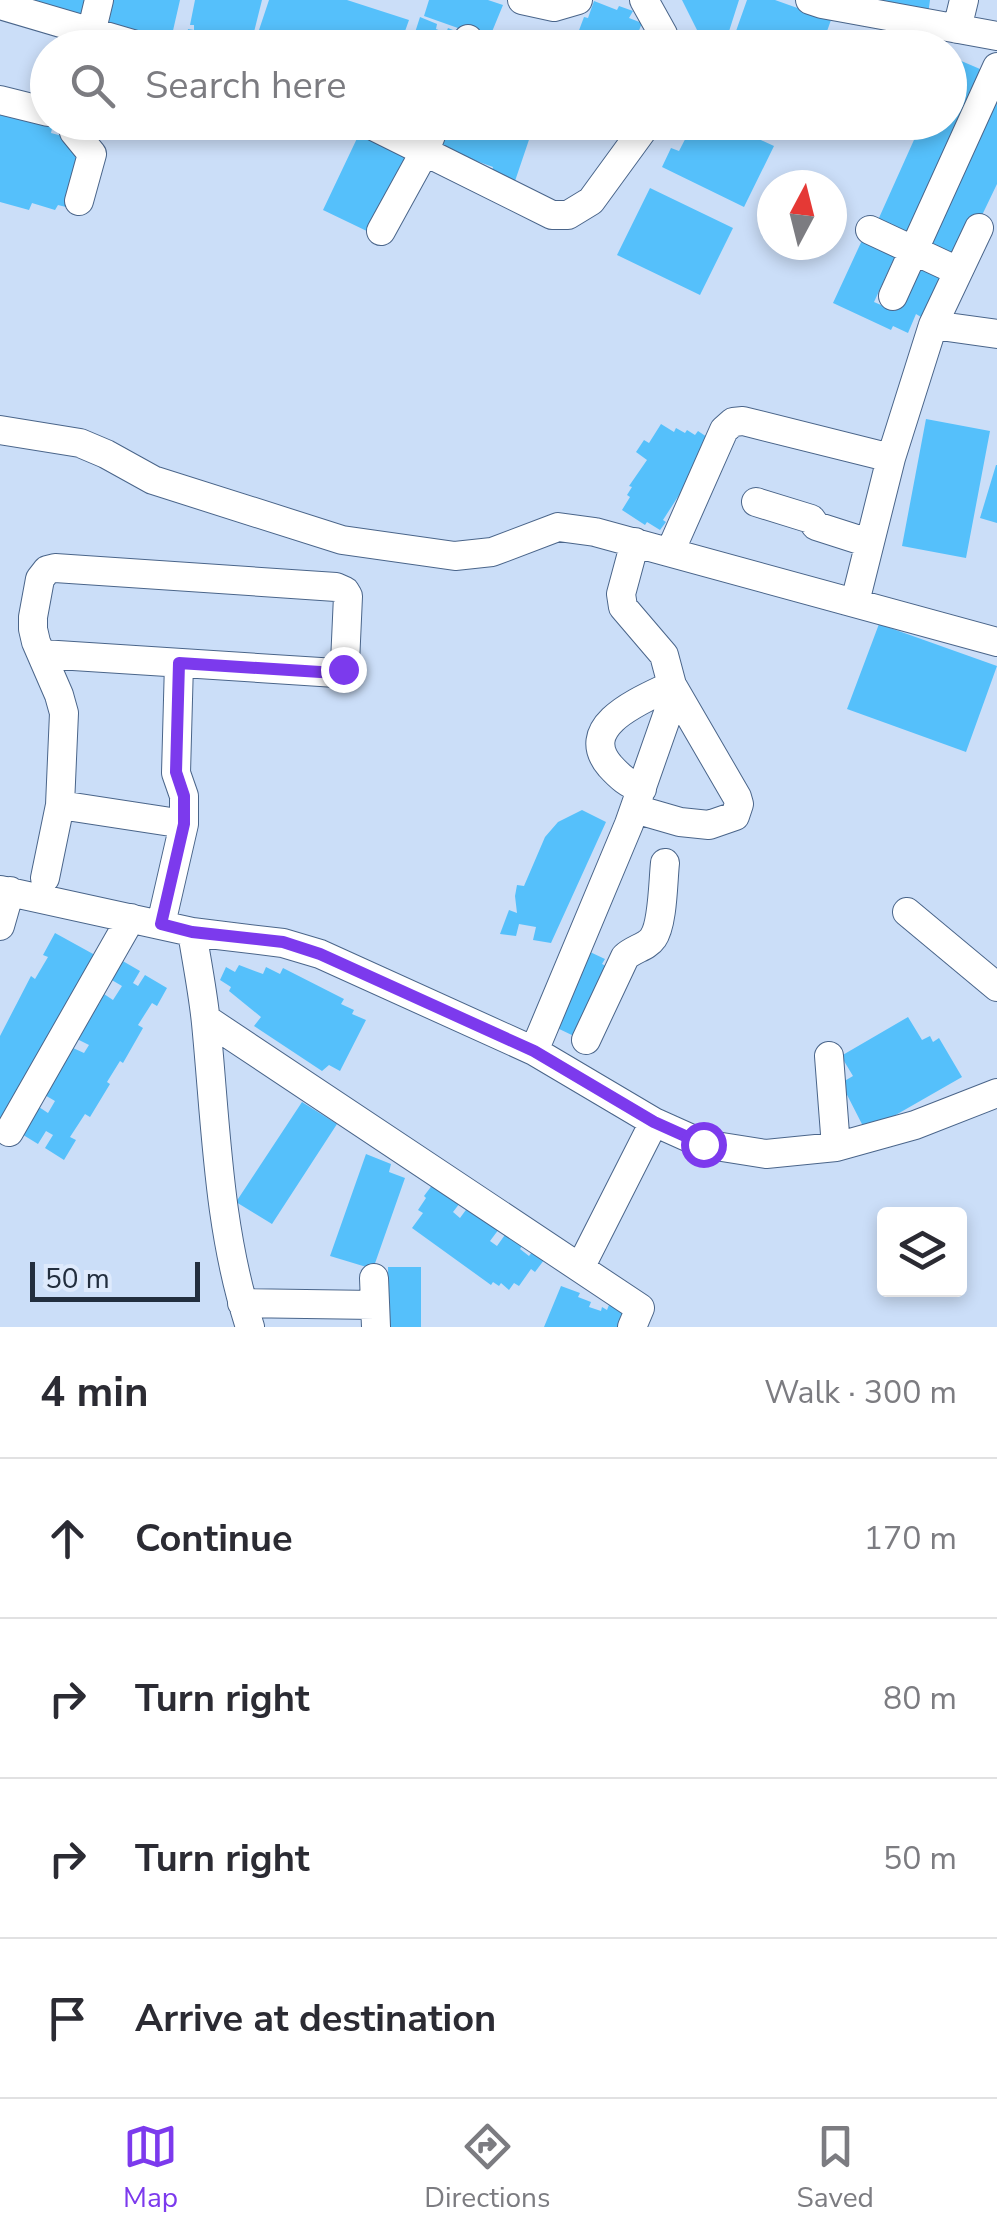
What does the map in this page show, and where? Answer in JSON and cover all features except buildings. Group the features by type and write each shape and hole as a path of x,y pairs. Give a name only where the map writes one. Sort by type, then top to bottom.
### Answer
{"street":[{"path":"92,30 99,0"},
{"path":"522,0 554,7 578,0"},
{"path":"644,0 661,30"},
{"path":"946,16 964,0"},
{"path":"818,1 946,16 997,36"},
{"path":"0,6 63,30"},
{"path":"967,133 997,66"},
{"path":"0,100 30,108"},
{"path":"79,202 92,154 81,140"},
{"path":"403,140 552,214 568,216 591,201 635,140"},
{"path":"380,231 430,140"},
{"path":"894,296 964,140"},
{"path":"855,602 891,458 933,325 979,228"},
{"path":"870,230 947,266"},
{"path":"933,325 997,334"},
{"path":"670,552 724,430 732,422 743,421 891,458"},
{"path":"0,430 80,443 153,480 342,540 455,556 492,552 558,527 594,532 997,642"},
{"path":"756,502 811,519 818,517 871,538"},
{"path":"635,542 621,594 623,607 664,655 672,684 737,796 735,816 709,825 680,822 639,799 606,761 600,747 609,722 672,684"},
{"path":"42,654 336,673 345,663 348,596 336,587 46,570 40,579 33,617 36,642 64,713 60,805 45,878"},
{"path":"161,924 184,824 184,796 176,772 179,663"},
{"path":"534,1051 639,799 668,710 672,684"},
{"path":"60,805 184,824"},
{"path":"586,1040 630,951 654,938 665,863"},
{"path":"0,926 5,890 192,932 283,942 320,954 534,1051 654,1122 703,1144 766,1154 836,1147 915,1125 997,1093"},
{"path":"908,912 997,986"},
{"path":"9,1132 131,918"},
{"path":"192,932 206,1019 218,1164 246,1315 375,1303"},
{"path":"580,944 622,964"},
{"path":"206,1019 640,1308 632,1327"},
{"path":"829,1056 836,1147"},
{"path":"580,1268 654,1122"}],"route":[{"path":"343,669 336,673 179,663 176,772 184,796 184,824 161,924 192,932 283,942 320,954 534,1051 654,1122 703,1144"}]}
